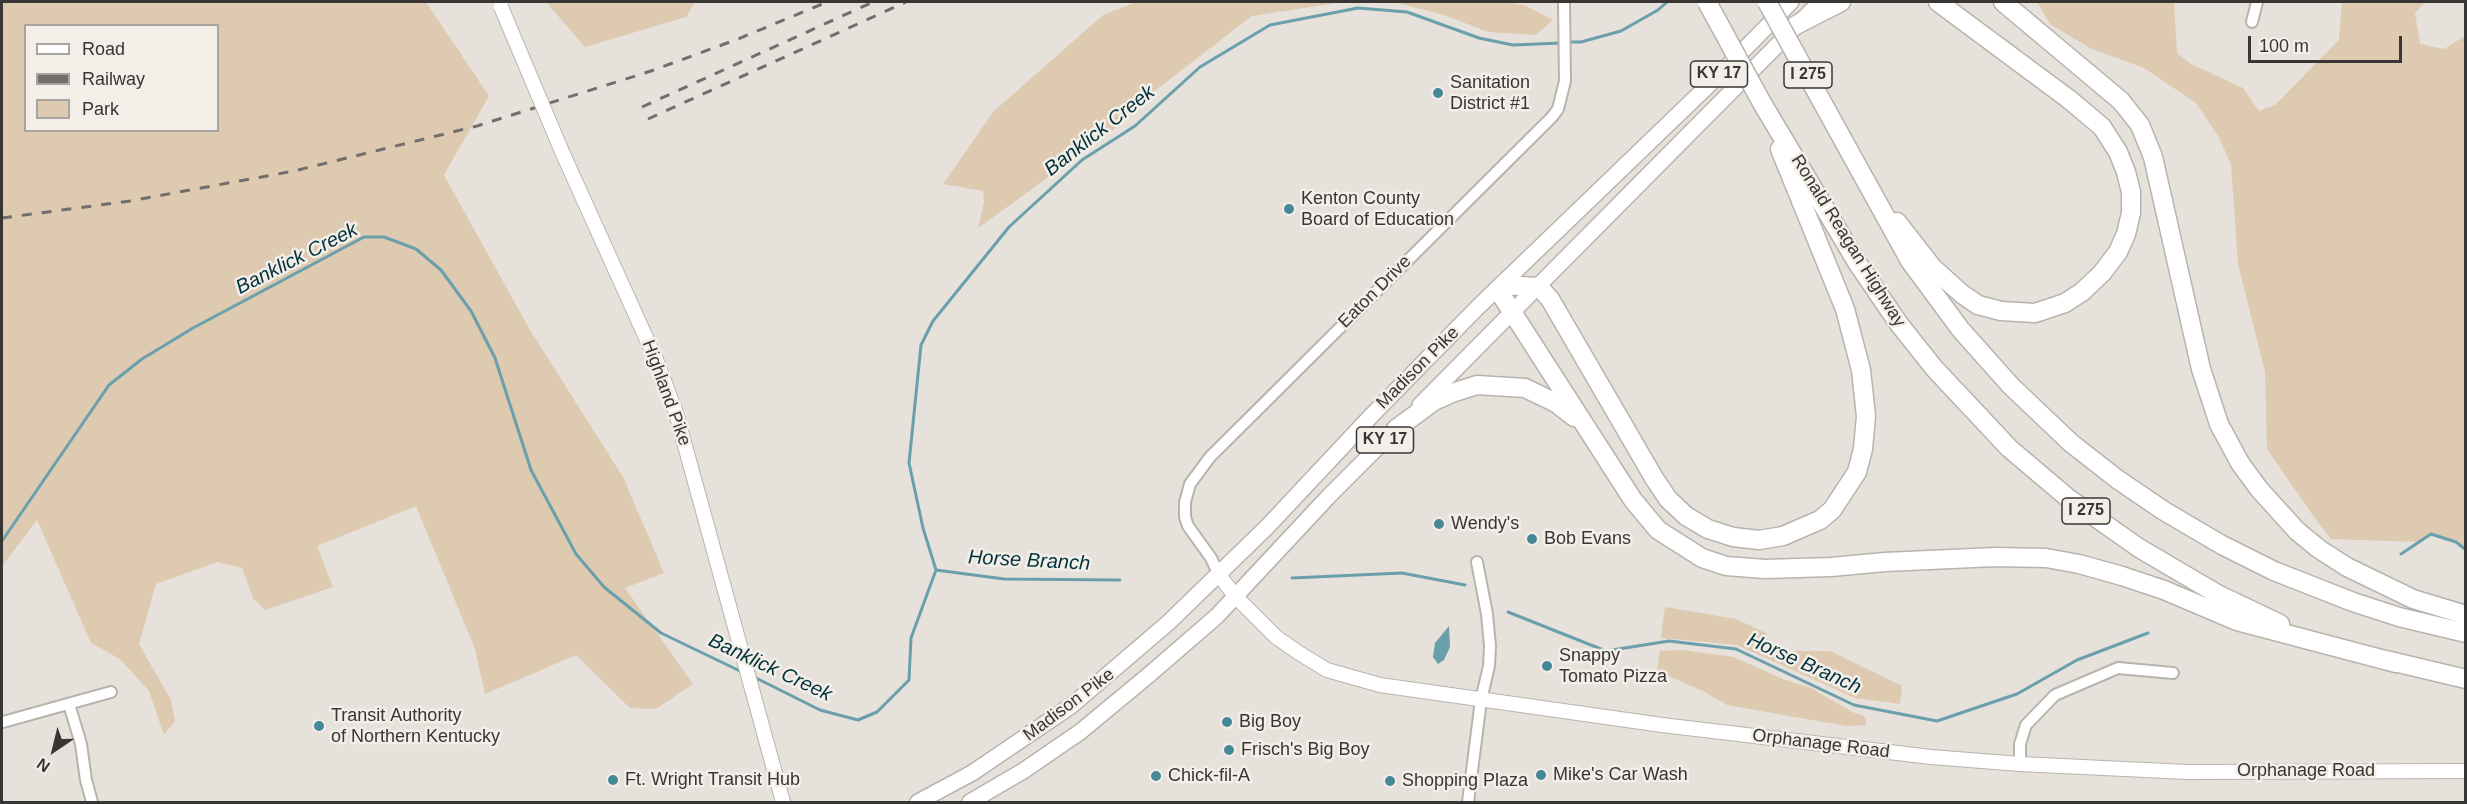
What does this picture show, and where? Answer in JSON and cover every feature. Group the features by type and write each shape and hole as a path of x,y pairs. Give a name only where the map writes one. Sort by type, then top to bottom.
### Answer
{"highway":[{"name":"Ronald Reagan Highway","path":"1707,2 1762,103 1858,264 1899,324 1934,368 2009,448 2068,498 2139,548 2219,596 2281,624 2396,663 2466,679"},
{"name":"I 275","path":"1767,2 1910,261 1979,352 2047,421 2117,479 2164,511 2222,545 2274,571 2353,602 2399,617 2466,633"},
{"path":"1796,25 1841,2"},
{"path":"1924,2 1960,18"},
{"path":"1872,193 1946,281 1978,305 2001,311 2035,313 2065,303 2082,292 2103,273 2118,252 2126,234 2131,213 2131,192 2118,152 2108,135 2070,100 1938,2"},
{"path":"2003,2 2121,101 2140,125 2153,157 2201,369 2219,424 2240,463 2259,489 2297,531 2347,567 2413,600 2466,615"},
{"path":"1762,103 1845,309 1861,370 1866,416 1863,449 1857,472 1832,510 1820,520 1783,536 1759,540 1733,537 1686,516 1668,499 1550,299 1539,287 1501,287 1511,311 1591,435 1633,500 1658,530 1702,558 1726,566 1764,569 1995,557 2046,558 2122,576 2164,590 2237,621 2396,663"},
{"path":"1396,429 1434,401 1452,393 1477,385 1500,385 1525,388 1541,394 1571,415 1591,435"}],"main road":[{"name":"Madison Pike","path":"918,802 972,773 1071,706 1116,670 1219,575 1372,415 1791,2"},
{"name":"Madison Pike","path":"970,802 1023,771 1080,732 1150,675 1216,616 1329,496 1820,2"},
{"name":"Highland Pike","path":"499,4 563,154 657,362 676,412 783,802"},
{"name":"Orphanage Road","path":"1219,575 1235,596 1276,637 1327,670 1380,685 1690,729 1931,757 2187,772 2466,771"}],"street":[{"path":"2252,22 2257,2"},
{"name":"Eaton Drive","path":"1219,575 1185,517 1185,502 1190,484 1199,471 1367,300 1537,135 1558,109 1565,81 1564,3"},
{"path":"1468,802 1480,700 1489,666 1490,646 1487,614 1477,562"},
{"path":"2020,764 2020,744 2026,725 2055,695 2118,668 2173,673"},
{"path":"3,722 111,692"},
{"path":"69,704 81,744 92,802"}],"green space":[{"path":"2,2 426,2 489,96 444,175 530,330 623,477 664,573 625,588 693,684 656,709 630,708 576,655 485,694 475,649 416,506 317,546 333,587 265,610 253,598 242,568 217,562 156,584 139,644 171,700 175,721 164,735 149,691 120,659 91,643 37,520 2,566"},
{"path":"546,2 695,2 686,17 585,47"},
{"path":"1136,2 1342,2 1252,16 1152,93 1111,132 978,228 984,202 983,191 943,184 994,111 1103,15"},
{"path":"1394,2 1503,2 1524,5 1553,20 1536,35 1488,32 1444,15"},
{"path":"2037,2 2174,2 2177,53 2191,64 2243,88 2259,111 2275,105 2339,40 2342,2 2425,2 2415,13 2420,44 2444,49 2465,36 2465,550 2456,542 2431,534 2419,542 2331,539 2267,449 2265,372 2238,264 2231,164 2218,136 2196,103 2144,68 2090,48 2050,24"},
{"path":"1665,607 1736,619 1766,633 1772,651 1830,651 1902,686 1900,704 1855,698 1737,645 1661,638"},
{"path":"1682,650 1734,657 1783,679 1811,688 1852,712 1862,715 1866,718 1866,725 1846,726 1727,705 1703,691 1657,671 1660,651"}],"water":[{"path":"1449,626 1450,647 1444,660 1438,664 1433,657 1435,643"}],"waterway":[{"name":"Banklick Creek","path":"1568,42 1581,42 1621,31 1658,10 1667,2"},
{"name":"Banklick Creek","path":"754,677 820,710 858,720 877,712 909,680 911,638 936,570 923,528 909,463 921,345 933,321 1009,227 1082,160 1135,126 1200,67 1270,25 1358,8 1407,12 1479,38 1513,45 1561,43"},
{"name":"Banklick Creek","path":"2,541 109,385 142,359 193,328 364,237 384,237 416,249 441,270 471,311 495,358 531,470 576,554 604,587 661,633 742,672"},
{"name":"Horse Branch","path":"2401,554 2431,534 2456,542 2466,550"},
{"name":"Horse Branch","path":"936,570 1004,579 1120,580"},
{"name":"Horse Branch","path":"1292,578 1402,573 1465,585"},
{"name":"Horse Branch","path":"1508,612 1606,651 1669,641 1736,649 1854,705 1937,721 2017,694 2077,660 2148,633"}],"railway":[{"path":"2,218 130,201 294,171 477,126 651,71 738,39 827,2"},
{"path":"642,107 873,2"},
{"path":"648,119 906,2"}],"place":[{"name":"Sanitation District #1","path":"1438,93"},
{"name":"Kenton County Board of Education","path":"1289,209"},
{"name":"Wendy's","path":"1439,524"},
{"name":"Bob Evans","path":"1532,539"},
{"name":"Snappy Tomato Pizza","path":"1547,666"},
{"name":"Big Boy","path":"1227,722"},
{"name":"Transit Authority of Northern Kentucky","path":"319,726"},
{"name":"Frisch's Big Boy","path":"1229,750"},
{"name":"Mike's Car Wash","path":"1541,775"},
{"name":"Chick-fil-A","path":"1156,776"},
{"name":"Ft. Wright Transit Hub","path":"613,780"},
{"name":"Shopping Plaza","path":"1390,781"}]}
